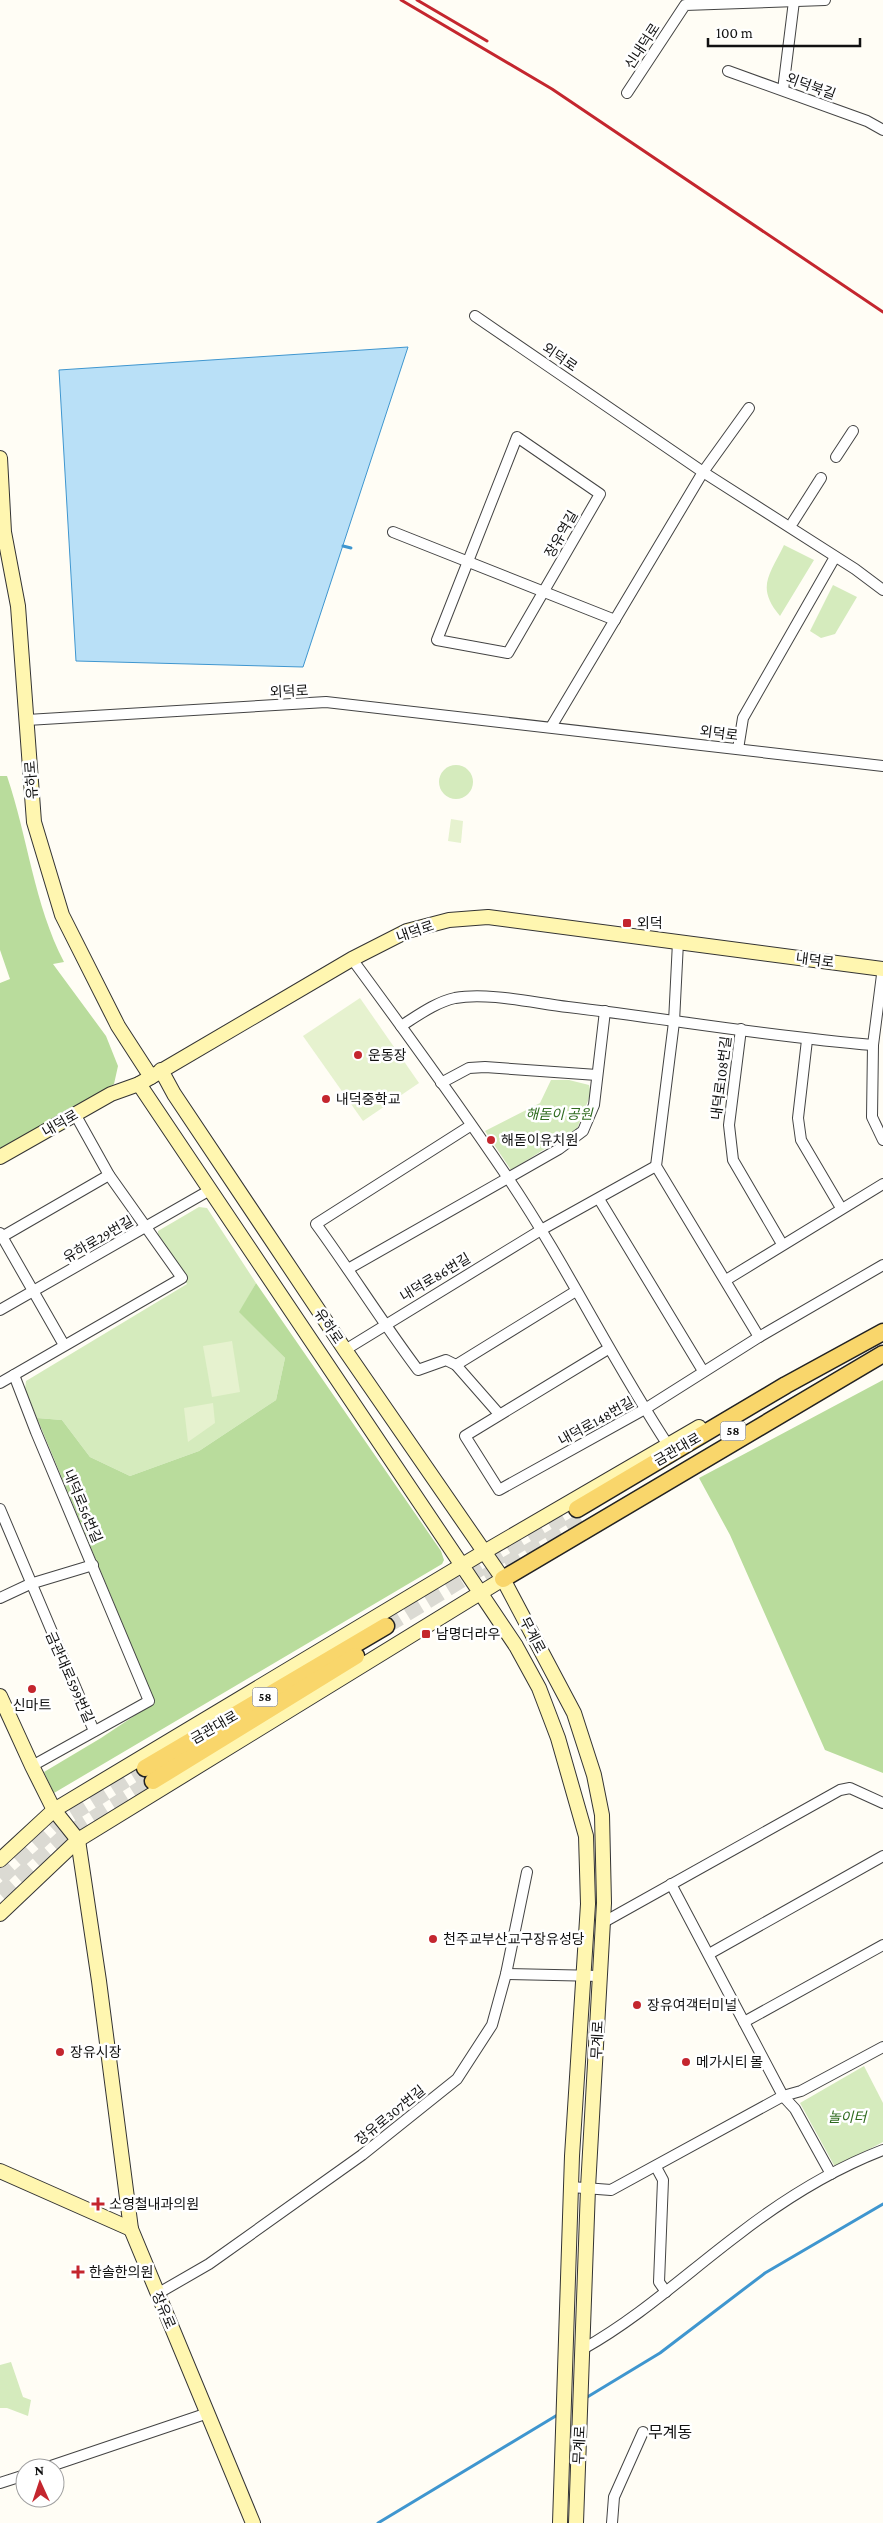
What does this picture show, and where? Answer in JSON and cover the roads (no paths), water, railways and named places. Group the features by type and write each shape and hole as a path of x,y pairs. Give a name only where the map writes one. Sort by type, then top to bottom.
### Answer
{"main road":[{"name":"유하로","path":"0,458 4,532 18,606 34,822 62,915 118,1026 174,1094 345,1350 502,1579"},
{"name":"내덕로","path":"0,1157 112,1094 139,1084 352,959 408,931 449,920 488,917 883,968"},
{"name":"유하로","path":"139,1084 480,1593"},
{"name":"금관대로","path":"883,1332 777,1390 580,1515 883,1342"},
{"path":"0,1860 54,1810 462,1564 780,1382 845,1353"},
{"path":"0,1914 78,1840 502,1579 883,1354"},
{"name":"무계로","path":"502,1579 574,1713 594,1774 603,1836 604,1922 588,2188 576,2523"},
{"name":"무계로","path":"480,1593 516,1646 539,1688 566,1763 586,1836 588,1904 571,2187 560,2523"},
{"name":"금관대로","path":"149,1774 388,1630"},
{"path":"0,1696 54,1810 78,1840"},
{"name":"장유로","path":"78,1840 94,1944 131,2229 253,2523"},
{"path":"0,2171 131,2229"}],"street":[{"name":"신내덕로","path":"628,93 685,5 825,0"},
{"path":"784,90 794,1"},
{"name":"외덕북길","path":"728,71 867,121 883,130"},
{"name":"외덕로","path":"475,316 703,472 883,590"},
{"path":"551,727 703,472 749,408"},
{"path":"836,457 853,431"},
{"name":"장유역길","path":"518,438 600,494 544,592 508,654 437,640 518,438"},
{"path":"793,522 821,478"},
{"path":"393,532 615,620"},
{"path":"738,749 743,718 835,558"},
{"name":"외덕로","path":"27,720 326,702 883,766"},
{"path":"678,942 674,1022 656,1166 759,1337"},
{"path":"352,959 508,1178 541,1230 608,1349 668,1445"},
{"path":"883,968 874,1045 872,1118 883,1140"},
{"path":"401,1026 427,1010 454,998 481,996 605,1011 674,1022"},
{"path":"348,1268 559,1149 583,1131 594,1105 596,1075 605,1011"},
{"name":"내덕로108번길","path":"674,1022 741,1029 729,1125 733,1160 782,1244"},
{"path":"741,1029 807,1040 874,1045"},
{"path":"807,1040 798,1118 801,1140 842,1208"},
{"path":"441,1083 469,1068 485,1066 596,1075"},
{"path":"0,1383 182,1278 109,1175 75,1114"},
{"path":"470,1126 316,1224 348,1268 383,1324 418,1370 446,1360 456,1365 500,1414 608,1349"},
{"name":"내덕로86번길","path":"345,1350 383,1324 541,1230 656,1166"},
{"path":"64,1345 1,1236 109,1175"},
{"path":"726,1280 883,1184"},
{"name":"유하로29번길","path":"0,1310 210,1190"},
{"path":"599,1199 703,1371"},
{"name":"내덕로148번길","path":"500,1414 465,1436 499,1490 645,1409 759,1337 883,1265"},
{"path":"456,1365 576,1291"},
{"name":"내덕로56번길","path":"14,1375 149,1701 94,1730"},
{"name":"금관대로599번길","path":"0,1509 30,1584 94,1730 32,1766"},
{"path":"0,1598 30,1584 93,1565"},
{"path":"604,1922 840,1790 850,1788 883,1803"},
{"path":"709,1954 883,1856"},
{"name":"장유로307번길","path":"157,2294 209,2264 362,2155 457,2079 492,2025 506,1974 527,1872"},
{"path":"671,1884 783,2096 795,2109 831,2174"},
{"path":"744,2022 883,1945"},
{"path":"506,1974 600,1976"},
{"path":"571,2187 611,2190 783,2096 801,2092 883,2047"},
{"path":"583,2354 782,2202 831,2174 883,2150"},
{"path":"656,2167 663,2180 659,2282 666,2292"},
{"path":"65,2461 208,2413"},
{"path":"612,2523 614,2497 643,2432"},
{"path":"0,2483 15,2478"}],"water":[{"path":"408,347 303,667 76,661 59,370"}],"waterway":[{"path":"343,546 351,548"},
{"path":"584,2399 660,2353 765,2273 883,2204"},
{"path":"378,2523 559,2414"}],"tunnel":[{"path":"386,1626 577,1509"},
{"path":"485,1577 583,1520"},
{"path":"0,1878 65,1818 145,1768"},
{"path":"0,1894 64,1837 153,1781"}],"railway":[{"path":"401,0 552,89 883,312"},
{"path":"417,0 487,41"}],"place":[{"name":"외덕","path":"627,923"},
{"name":"운동장","path":"358,1055"},
{"name":"내덕중학교","path":"326,1099"},
{"name":"해돋이유치원","path":"491,1140"},
{"name":"남명더라우","path":"426,1634"},
{"name":"신마트","path":"32,1689"},
{"name":"천주교부산교구장유성당","path":"433,1939"},
{"name":"장유여객터미널","path":"637,2005"},
{"name":"장유시장","path":"60,2052"},
{"name":"메가시티 몰","path":"686,2062"},
{"name":"소영철내과의원","path":"98,2204"},
{"name":"한솔한의원","path":"78,2272"}],"district":[{"name":"무계동","path":"670,2432"}],"park label":[{"name":"해돋이 공원","path":"559,1114"},
{"name":"놀이터","path":"847,2117"}]}
